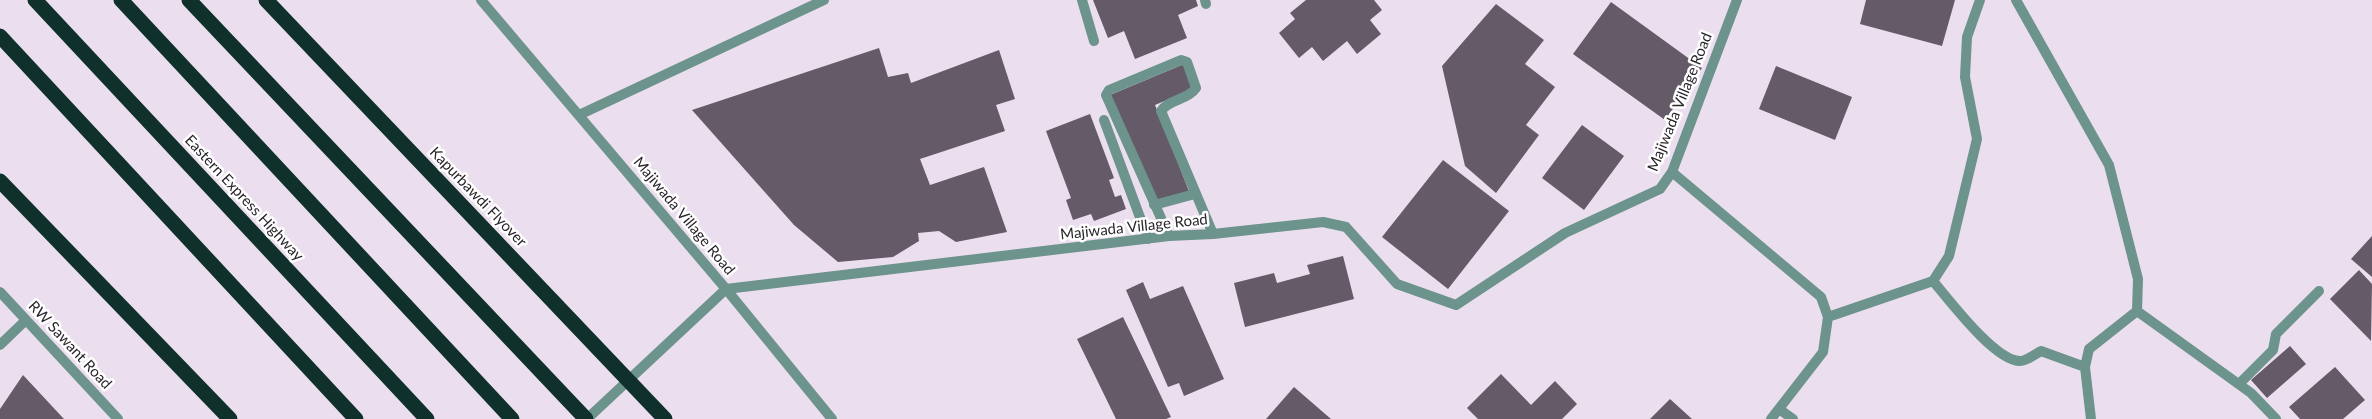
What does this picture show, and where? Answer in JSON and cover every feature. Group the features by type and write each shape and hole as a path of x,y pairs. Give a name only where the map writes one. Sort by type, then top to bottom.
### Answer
{"highway":[{"name":"Eastern Express Highway","path":"35,0 428,419"},
{"path":"121,0 512,419"},
{"path":"189,0 586,419"},
{"name":"Kapurbawdi Flyover","path":"266,0 665,419"},
{"path":"0,36 356,419"},
{"path":"0,181 230,419"}],"street":[{"name":"Majiwada Village Road","path":"481,0 726,288 1169,236 1213,234 1323,222 1346,227 1397,284 1456,305 1565,233 1660,189 1672,172 1737,0"},
{"path":"579,115 824,0"},
{"path":"1082,0 1094,41"},
{"path":"1828,317 1933,281 1949,256 1977,140 1965,77 1967,37 1980,0"},
{"path":"2016,0 2109,165 2138,279 2138,311"},
{"path":"1169,236 1106,95 1109,90 1182,60 1187,62 1196,88 1193,92 1164,106 1161,112 1194,194 1213,234"},
{"path":"1104,120 1148,239"},
{"path":"1672,172 1821,297 1828,317 1823,352 1771,419"},
{"path":"1154,205 1194,194"},
{"path":"1933,281 1974,330 2008,359 2022,362 2041,351 2085,367"},
{"path":"586,419 726,288 832,419"},
{"path":"2239,384 2273,350 2276,334 2319,291"},
{"name":"RW Sawant Road","path":"0,292 118,419"},
{"path":"2091,419 2085,367 2089,349 2138,311"},
{"path":"2138,311 2251,393 2276,419"},
{"path":"0,344 26,320"},
{"path":"1779,409 1793,419"}],"building":[{"path":"1093,0 1196,0 1198,6 1178,15 1187,38 1135,59 1124,31 1108,38"},
{"path":"1306,0 1374,0 1382,10 1370,20 1381,34 1357,54 1347,41 1323,61 1312,47 1299,58 1279,33 1295,19 1290,13"},
{"path":"1866,0 1955,0 1942,46 1860,24"},
{"path":"1611,2 1702,68 1665,120 1573,54"},
{"path":"1496,4 1544,40 1525,64 1555,87 1526,125 1539,135 1496,193 1465,166 1442,66"},
{"path":"879,48 888,77 908,73 911,83 999,50 1015,99 996,105 1005,131 920,159 930,185 984,167 1007,232 956,242 939,231 918,233 919,241 893,257 838,262 794,225 692,110"},
{"path":"1184,64 1193,89 1155,105 1189,191 1156,201 1110,95"},
{"path":"1776,66 1852,97 1835,140 1759,109"},
{"path":"1090,114 1114,178 1109,180 1115,197 1121,195 1126,209 1094,221 1091,214 1073,220 1066,200 1071,198 1046,131"},
{"path":"1582,125 1624,156 1584,210 1542,178"},
{"path":"1443,160 1509,211 1448,289 1382,237"},
{"path":"2372,236 2372,277 2351,259"},
{"path":"1343,256 1354,299 1245,327 1234,283 1274,273 1277,283 1310,274 1307,265"},
{"path":"2359,270 2372,284 2371,341 2330,299"},
{"path":"1143,282 1150,299 1183,286 1224,379 1184,396 1179,383 1168,387 1126,290"},
{"path":"1123,317 1171,417 1166,419 1116,419 1077,339"},
{"path":"2290,346 2306,364 2267,398 2251,380"},
{"path":"2335,367 2365,400 2343,419 2300,419 2289,407"},
{"path":"1501,374 1531,405 1555,381 1577,404 1562,419 1478,419 1467,408"},
{"path":"23,375 64,419 0,419 0,409"},
{"path":"1294,387 1331,419 1266,419"},
{"path":"1670,399 1692,419 1650,419"}]}
